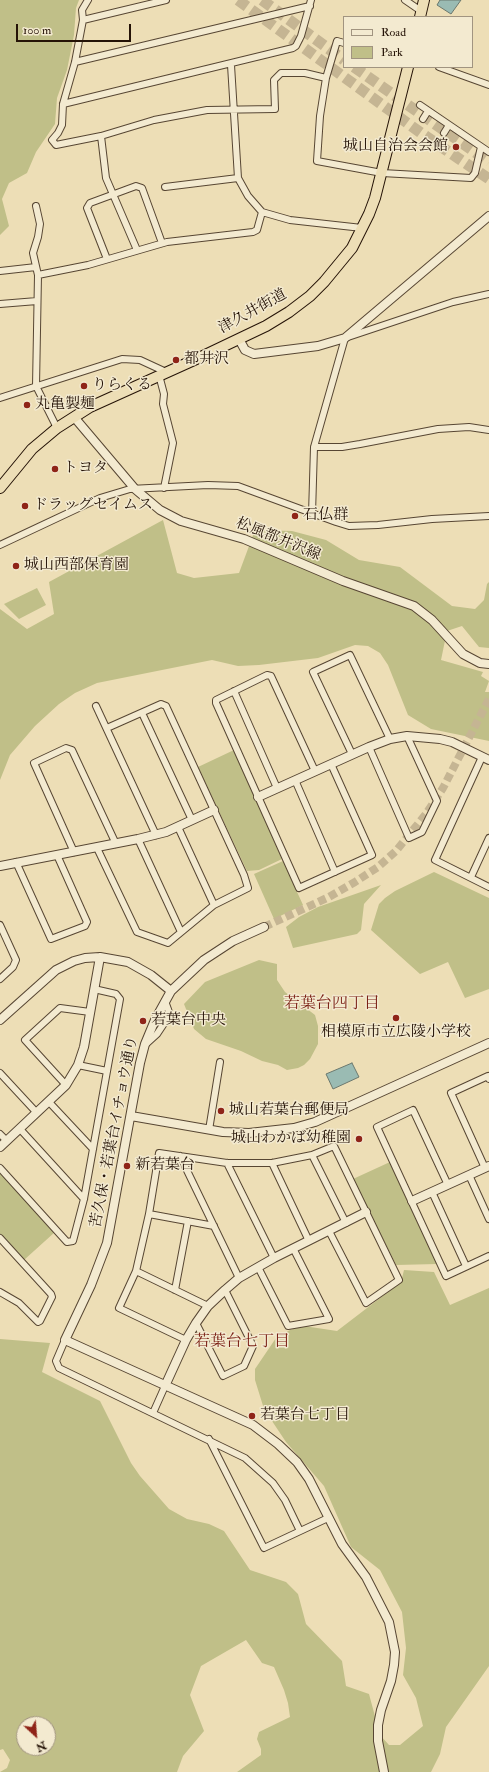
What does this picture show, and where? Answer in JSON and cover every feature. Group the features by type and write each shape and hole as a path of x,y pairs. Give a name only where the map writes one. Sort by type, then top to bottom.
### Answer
{"highway":[{"path":"421,14 424,0"},
{"name":"津久井街道","path":"0,488 32,449 57,428 87,408 239,339 289,312 310,296 338,266 352,248 375,198 408,68"}],"street":[{"path":"88,0 82,10 83,20 75,62 63,104 61,129 52,140 56,145 101,136 154,120 207,110 275,108 274,80 281,74 305,73 326,78"},
{"path":"83,20 166,0"},
{"path":"405,0 421,14"},
{"path":"63,104 231,65 293,48 296,46 301,36 310,3 75,62"},
{"path":"343,42 336,41 326,78 320,116 317,161 382,173 471,178 475,173 481,147"},
{"path":"231,65 238,178 248,196 262,212 290,220 362,228"},
{"path":"441,68 489,85"},
{"path":"420,106 489,152"},
{"path":"423,119 428,111"},
{"path":"444,133 449,125"},
{"path":"101,136 106,178 137,250"},
{"path":"165,187 238,178"},
{"path":"108,259 87,208 90,204 112,194 136,186 142,188 162,243"},
{"path":"36,206 40,224 33,253 38,275 36,386 57,428"},
{"path":"38,275 88,265 162,243 253,232 256,230 262,212"},
{"path":"312,514 314,447 346,338 489,216"},
{"path":"0,271 36,267"},
{"path":"239,339 245,350 254,354 318,346 453,302 489,294"},
{"path":"0,304 37,301"},
{"path":"0,398 122,359 140,360 163,374 163,404 173,443 164,488"},
{"name":"松風都井沢線","path":"74,417 135,489 160,510 180,521 244,539 344,581 414,606 432,620 463,654 480,663 489,664"},
{"path":"314,447 342,447 438,429 469,427 489,430"},
{"path":"0,545 104,497 126,490 135,489 208,485 238,486 312,514 349,526 489,516"},
{"path":"352,754 313,672 350,655 390,739"},
{"path":"315,771 271,676 267,676 218,698 216,703 299,888 372,855 331,764"},
{"path":"234,691 277,788"},
{"path":"97,848 137,932 168,943 214,905 246,890 248,885 166,706 161,704 107,728"},
{"path":"96,706 156,835"},
{"path":"142,712 192,820"},
{"path":"258,797 369,746 390,739 407,736 440,739 452,742 486,758 435,860 489,887"},
{"path":"369,746 409,838 422,832 437,801 407,736"},
{"path":"74,852 34,763 66,748 72,750 116,844"},
{"path":"295,780 335,872"},
{"path":"0,866 97,848 156,835 178,827 214,810"},
{"path":"178,827 214,905"},
{"path":"471,877 489,838"},
{"path":"138,839 181,932"},
{"path":"16,862 51,939 85,926 87,922 57,855"},
{"path":"0,925 16,960 13,967 0,979"},
{"name":"苦久保・若葉台イチョウ通り","path":"66,1340 91,1285 107,1243 130,1116 145,1044 154,1020 171,991 188,974 214,953 233,941 264,927"},
{"path":"0,1020 56,970 74,961 100,957 119,959 136,965 171,991"},
{"path":"0,1147 66,1085 78,1065 84,1047 100,957"},
{"path":"0,1168 69,1242 73,1241 84,1199 120,999 116,994 94,989"},
{"path":"66,1085 25,1040 60,1008 90,1012"},
{"path":"130,1116 209,1130 249,1133 272,1132 294,1128 316,1122 489,1043"},
{"path":"209,1130 220,1062"},
{"path":"78,1065 107,1071"},
{"path":"0,1073 37,1113"},
{"path":"412,1201 487,1167 451,1093 488,1076 489,1079"},
{"path":"49,1102 93,1149"},
{"path":"448,1185 413,1110 377,1127 446,1276 489,1256"},
{"path":"20,1129 84,1199"},
{"path":"0,1134 7,1141"},
{"path":"186,1340 119,1308 136,1271 149,1214 159,1153 227,1163 272,1163 312,1155 334,1146 398,1280 366,1303 329,1231"},
{"path":"312,1155 346,1222"},
{"path":"180,1156 239,1278"},
{"path":"227,1163 274,1258"},
{"path":"272,1163 309,1241"},
{"path":"469,1175 489,1219"},
{"path":"432,1192 466,1266"},
{"path":"152,1413 186,1340 196,1323 208,1306 225,1290 239,1278 274,1258 366,1212"},
{"path":"149,1214 214,1226"},
{"path":"175,1290 188,1221"},
{"path":"0,1238 51,1294 52,1297 40,1321 38,1322 19,1303 0,1292"},
{"path":"258,1267 288,1326 329,1319 294,1248"},
{"path":"136,1271 208,1306"},
{"path":"196,1323 223,1376 244,1366 253,1346 225,1290"},
{"path":"300,1531 285,1500 273,1483 245,1458 209,1439 59,1368 56,1361 66,1340 253,1425 264,1432 297,1462 309,1479 342,1544 366,1577 389,1622 394,1640 395,1652 392,1673 378,1725 378,1741 384,1772"},
{"path":"209,1439 264,1548 328,1518"}],"green space":[{"path":"0,0 79,0 76,8 74,35 67,70 57,98 55,124 36,152 27,173 9,183 2,199 9,226 0,235"},
{"path":"163,520 177,573 194,578 239,573 255,530 292,531 326,540 359,560 400,567 452,606 475,609 484,600 487,584 489,582 489,648 479,647 462,626 447,631 441,660 483,672 481,676 489,681 485,692 489,692 489,741 431,729 408,715 388,665 380,653 368,646 355,645 318,658 238,666 212,660 97,683 75,693 59,704 35,726 10,755 0,780 0,609 27,629 54,614 49,582"},
{"path":"37,588 46,605 19,619 4,604"},
{"path":"234,750 282,859 259,870 247,871 198,767"},
{"path":"283,861 303,905 274,919 254,874"},
{"path":"434,872 489,898 489,989 465,998 448,962 420,974 371,930 379,904 385,898 395,891"},
{"path":"381,885 364,904 361,930 357,934 293,948 286,927 299,917 318,907"},
{"path":"259,960 277,964 277,980 285,992 315,1015 318,1026 318,1044 310,1059 298,1068 287,1070 278,1065 262,1061 241,1051 206,1039 194,1029 184,1004 205,982"},
{"path":"390,1162 437,1264 396,1265 353,1179"},
{"path":"0,1172 55,1232 24,1260 0,1234"},
{"path":"404,1270 434,1272 450,1305 489,1288 489,1666 446,1727 440,1754 431,1772 237,1772 261,1755 261,1749 257,1739 259,1732 290,1717 284,1690 274,1667 262,1663 246,1640 201,1666 190,1695 204,1731 183,1756 177,1772 0,1772 7,1768 10,1760 3,1749 0,1750 0,1339 50,1343 42,1372 100,1401 131,1463 140,1476 169,1509 187,1519 209,1524 224,1531 250,1570 286,1582 298,1594 306,1624 342,1661 346,1686 369,1694 380,1735 389,1745 400,1745 423,1726 416,1698 403,1675 406,1648 402,1612 380,1570 351,1547 324,1486 286,1442 264,1409 255,1380 255,1369 276,1338 290,1330 304,1326 337,1331 401,1282"}],"water":[{"path":"440,0 461,0 451,14 437,5"},
{"path":"352,1063 359,1077 333,1089 326,1074"}],"tunnel":[{"path":"238,0 421,133 489,179"},
{"path":"262,0 343,59"},
{"path":"355,68 489,162"},
{"path":"264,927 329,897 378,867 396,851 426,814 443,788 489,699"}],"place":[{"name":"城山自治会会館","path":"456,147"},
{"name":"都井沢","path":"176,360"},
{"name":"りらくる","path":"84,386"},
{"name":"丸亀製麺","path":"27,405"},
{"name":"トヨタ","path":"55,469"},
{"name":"ドラッグセイムス","path":"25,506"},
{"name":"石仏群","path":"295,516"},
{"name":"城山西部保育園","path":"16,566"},
{"name":"相模原市立広陵小学校","path":"396,1018"},
{"name":"若葉台中央","path":"143,1021"},
{"name":"城山若葉台郵便局","path":"221,1111"},
{"name":"城山わかば幼稚園","path":"359,1139"},
{"name":"新若葉台","path":"127,1166"},
{"name":"若葉台七丁目","path":"252,1416"}],"district":[{"name":"若葉台四丁目","path":"332,1005"},
{"name":"若葉台七丁目","path":"242,1343"}]}
